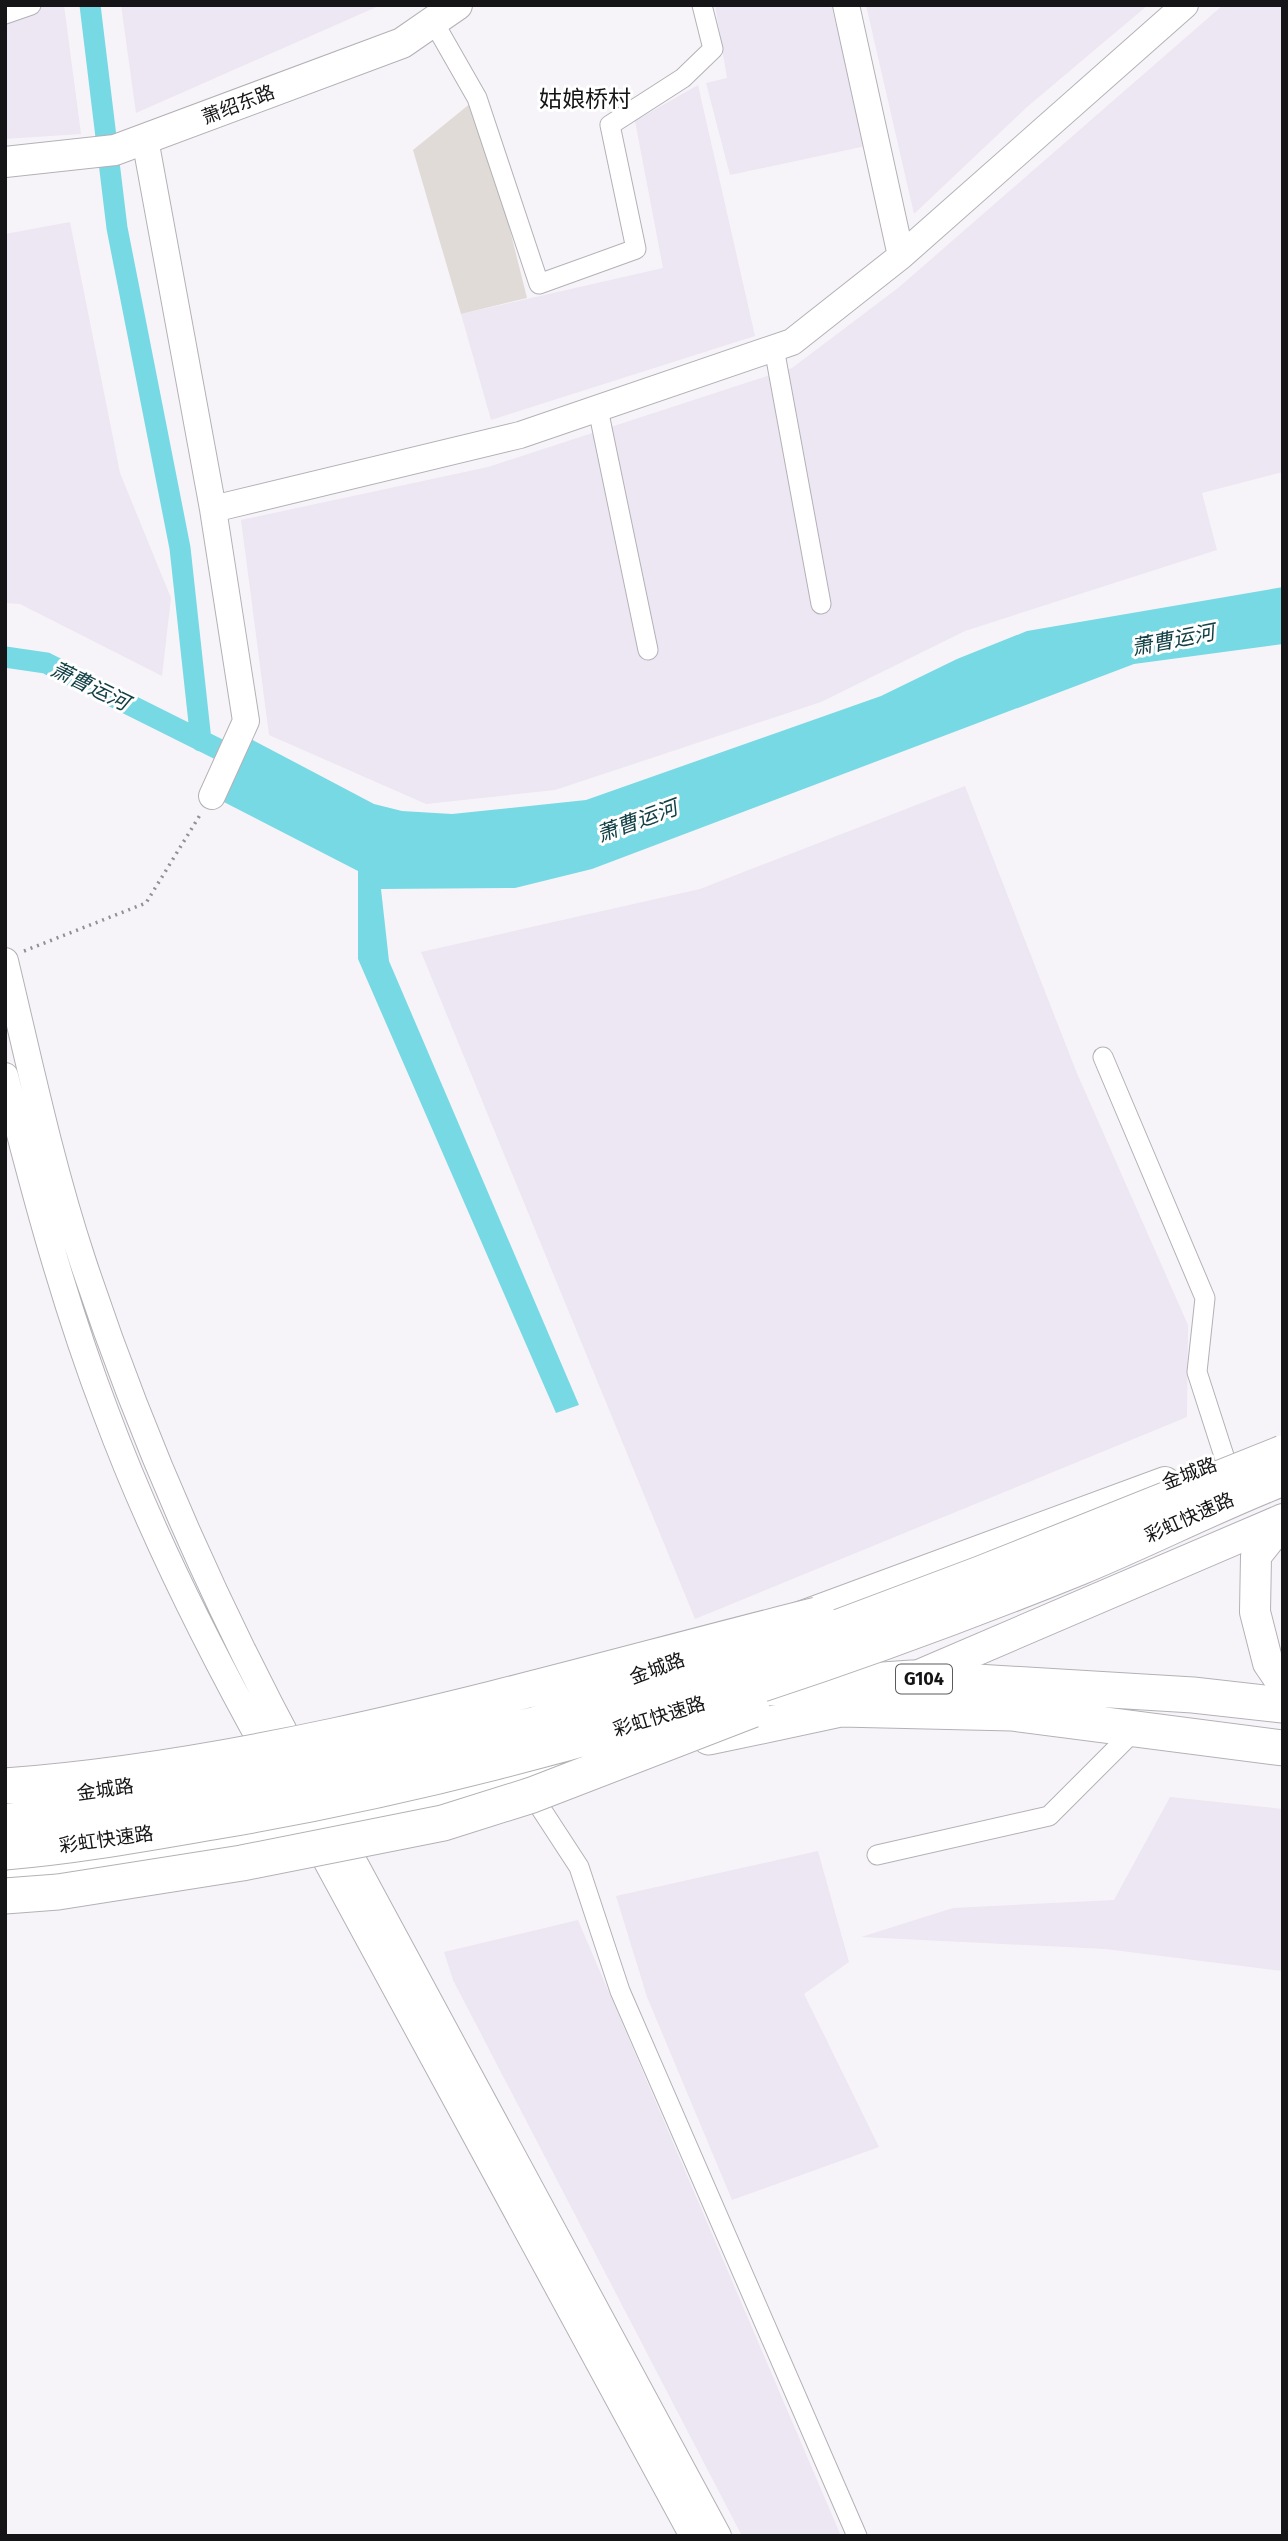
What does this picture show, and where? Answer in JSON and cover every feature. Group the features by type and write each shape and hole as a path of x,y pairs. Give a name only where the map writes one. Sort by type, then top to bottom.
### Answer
{"highway":[{"name":"彩虹快速路","path":"5,1822 345,1768 533,1725 730,1668 980,1574 1283,1453"},
{"name":"彩虹快速路","path":"5,1852 131,1836 315,1805 522,1755 652,1720 832,1660 1082,1566 1283,1478"},
{"path":"5,1896 58,1892 242,1863 443,1823 532,1795 894,1656 1082,1566"},
{"path":"5,1786 223,1758 422,1718 980,1574"},
{"name":"G104","path":"565,1702 912,1678 1193,1695 1283,1704"},
{"name":"金城路","path":"5,1802 286,1761 565,1702"},
{"path":"5,1870 323,1830 653,1749 841,1709"},
{"name":"G104","path":"841,1709 1012,1713 1283,1748"}],"main road":[{"name":"萧绍东路","path":"5,162 115,150 402,43 445,13"},
{"name":"金城路","path":"565,1702 997,1546 1283,1437"},
{"path":"841,1709 1283,1521"},
{"path":"1283,1521 1256,1556 1255,1612 1268,1663 1283,1685"}],"street":[{"path":"5,14 31,5"},
{"path":"445,13 540,284 636,249 610,125 683,78 713,49 702,5"},
{"path":"846,5 901,256"},
{"path":"213,509 520,435 792,342 901,256 1185,5"},
{"path":"145,139 213,509 246,721 212,796"},
{"path":"774,348 821,604"},
{"path":"598,409 648,650"},
{"path":"12,958 63,1194 122,1377 192,1549 286,1761"},
{"path":"1103,1057 1205,1298 1197,1372 1225,1459"},
{"path":"5,1076 52,1251 106,1414 185,1596 286,1761 693,2536"},
{"path":"877,1856 1049,1816 1136,1729"},
{"path":"532,1795 579,1867 620,1991 857,2536"},
{"path":"323,1830 718,2536"}],"path":[{"path":"12,958 146,902 212,796"}],"shaded area":[{"path":"5,5 64,5 81,134 5,139"},
{"path":"121,5 381,5 136,113"},
{"path":"715,5 831,5 866,146 730,175 706,83 727,78"},
{"path":"866,5 1148,5 1027,107 914,214"},
{"path":"1223,5 1283,5 1283,472 1202,493 1217,550 965,631 821,702 555,790 426,804 269,735 241,520 488,467 792,368 898,288"},
{"path":"698,85 755,336 491,420 461,314 663,268 635,121"},
{"path":"70,222 120,473 171,598 162,676 20,604 5,603 5,234"},
{"path":"965,786 1076,1071 1188,1325 1187,1417 695,1619 421,952 700,889"},
{"path":"1170,1797 1283,1809 1283,1971 1105,1949 861,1937 953,1908 1114,1900"},
{"path":"818,1851 849,1962 804,1994 879,2147 732,2200 647,1997 616,1896"},
{"path":"578,1920 841,2536 742,2536 453,1980 444,1952"}],"water":[{"path":"1283,587 1283,644 1134,664 592,869 515,888 381,889 389,961 579,1405 556,1413 358,959 358,871 218,799 247,737 374,804 402,811 452,814 586,800 881,696 957,659 1027,631"}],"building":[{"path":"477,98 527,298 461,314 413,150"}],"waterway":[{"path":"90,5 117,228 180,548 201,741"},
{"name":"萧曹运河","path":"5,657 46,663 242,761"}],"district":[{"name":"姑娘桥村","path":"585,99"}]}
